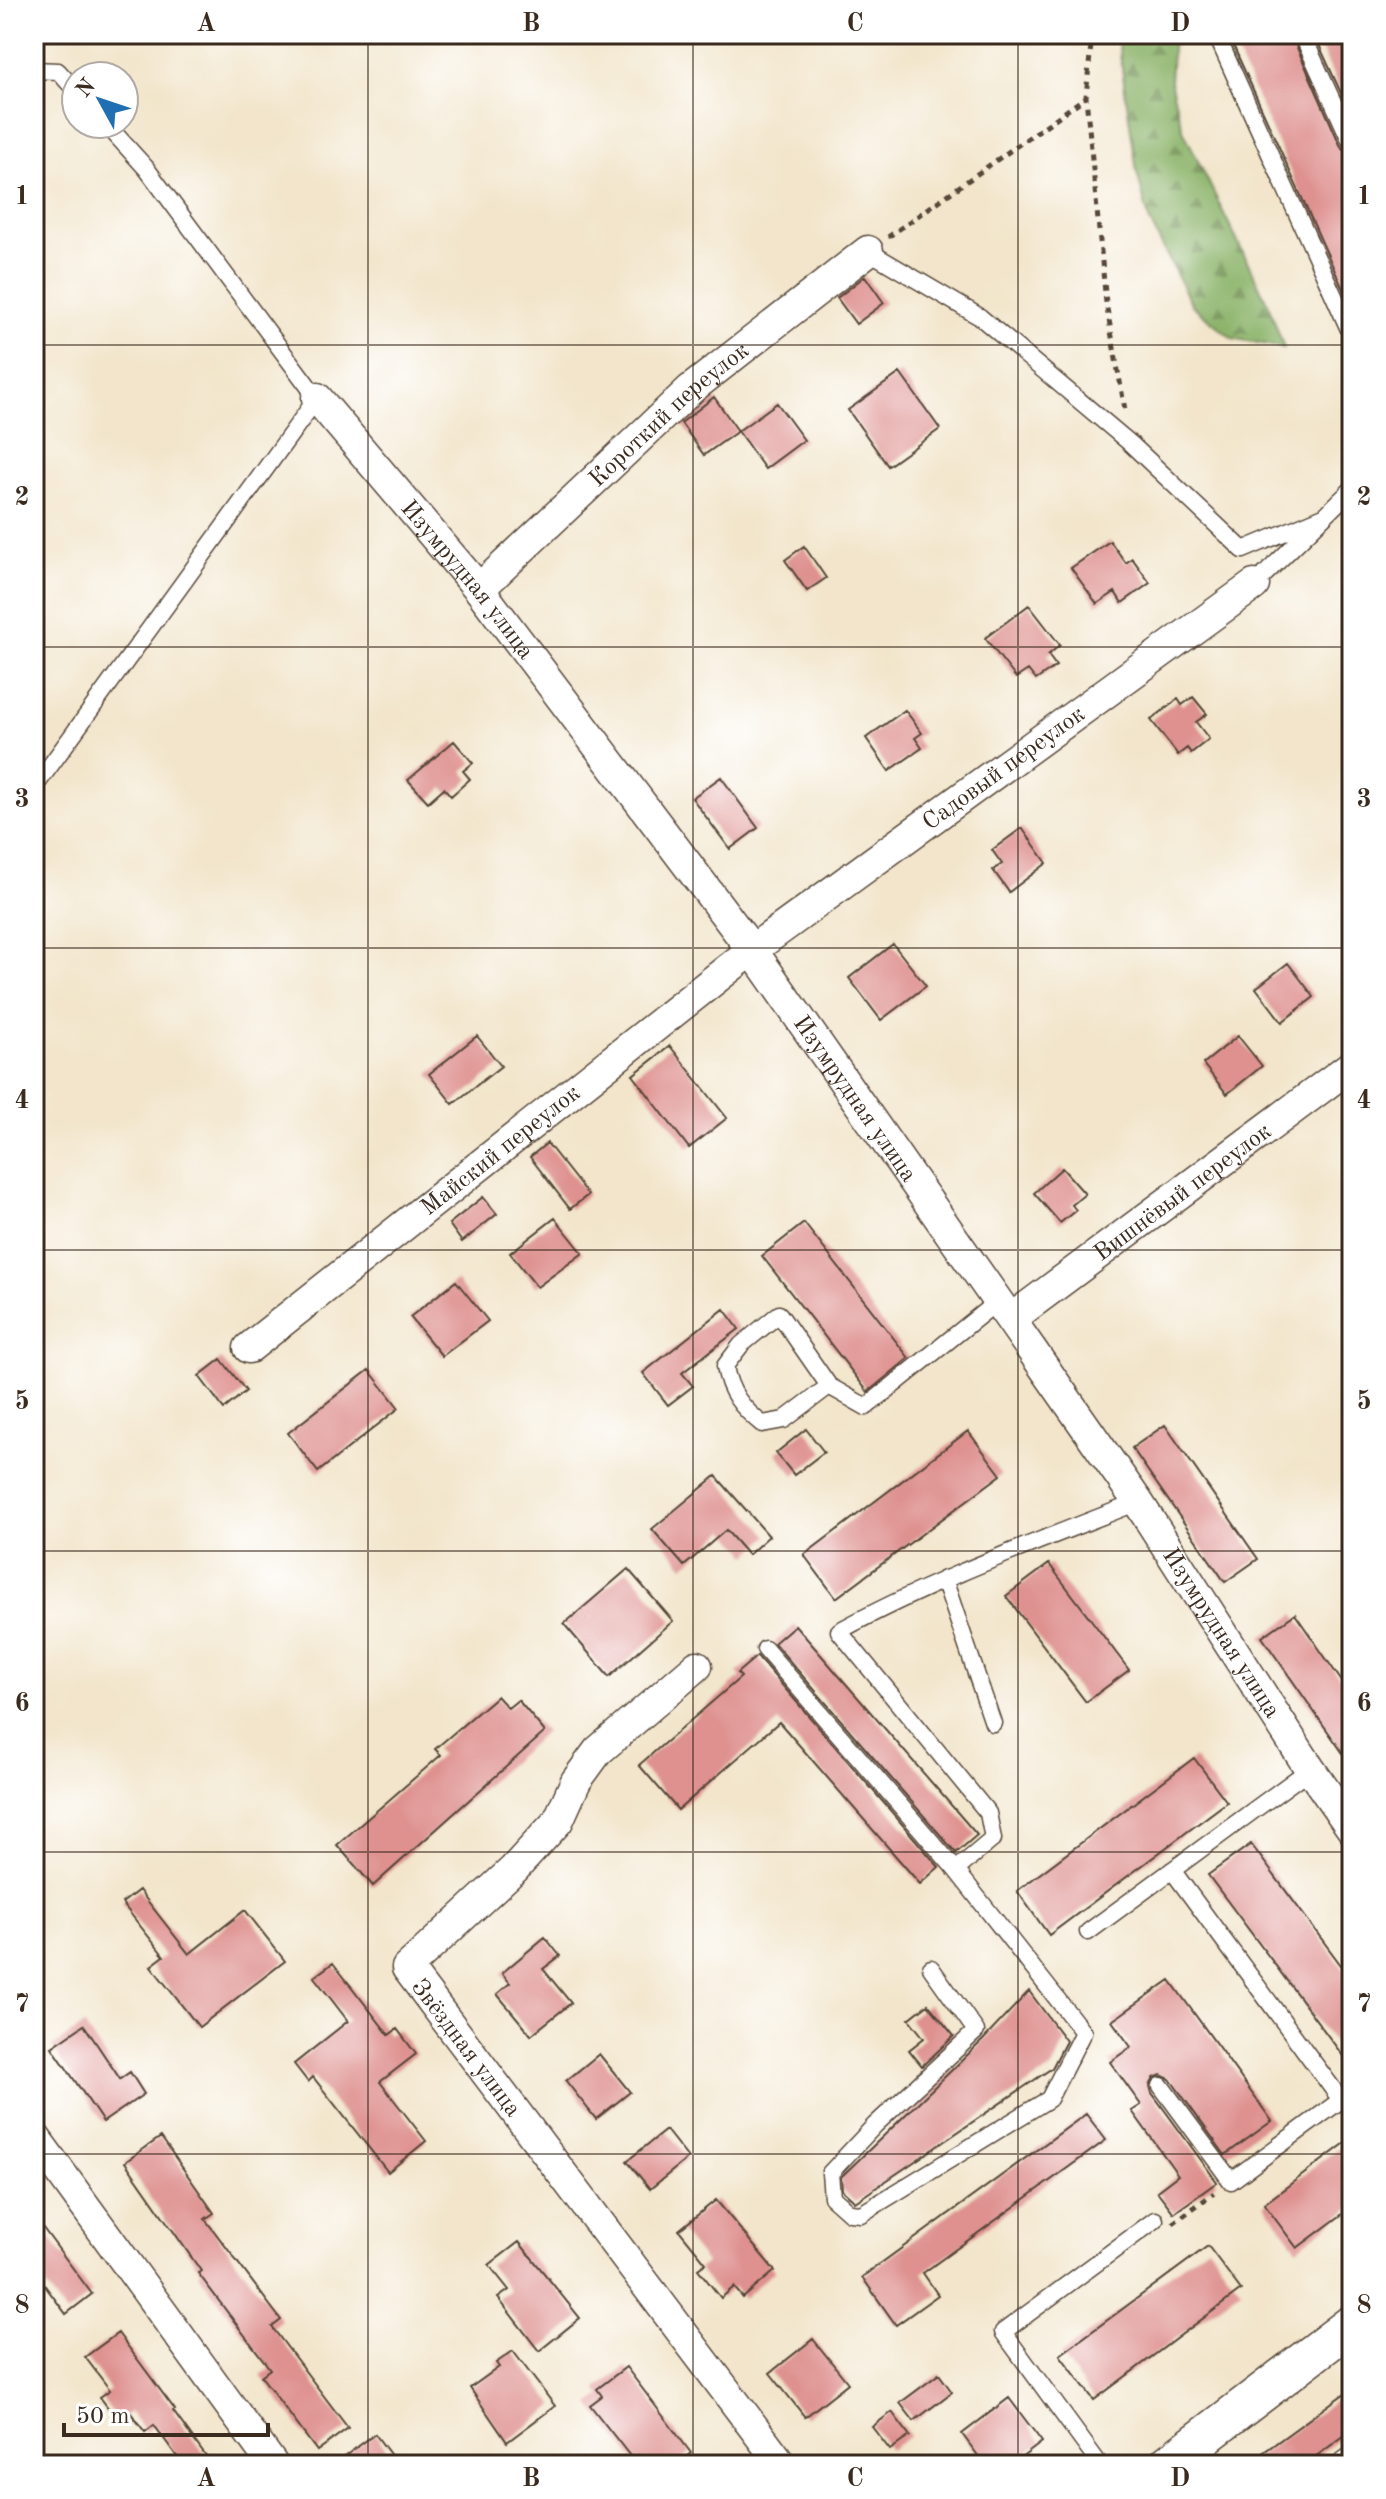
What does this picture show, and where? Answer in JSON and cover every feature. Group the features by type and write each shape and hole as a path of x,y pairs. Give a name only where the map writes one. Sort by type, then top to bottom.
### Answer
{"street":[{"name":"Короткий переулок","path":"479,589 691,389 868,251"},
{"name":"Изумрудная улица","path":"317,398 479,589 752,950 1138,1502 1352,1829"},
{"name":"Садовый переулок","path":"752,950 1254,585"},
{"name":"Майский переулок","path":"249,1348 752,950"},
{"name":"Вишнёвый переулок","path":"1005,1309 1352,1065"},
{"name":"Звёздная улица","path":"697,1666 598,1751 576,1781 558,1821 514,1869 407,1968 782,2465"},
{"path":"34,2136 273,2465"},
{"path":"1167,2465 1352,2324"}],"lane":[{"path":"1216,34 1352,336"},
{"path":"1302,34 1352,144"},
{"path":"34,70 60,73"},
{"path":"34,788 317,398 146,168 121,140"},
{"path":"868,251 980,317 1131,444 1243,550 1324,516"},
{"path":"1254,585 1352,489"},
{"path":"829,1386 784,1420 762,1424 741,1407 727,1379 725,1366 741,1345 779,1314 829,1386 866,1407 1005,1309"},
{"path":"956,1870 993,1839 988,1813 839,1631 897,1599 1138,1502"},
{"path":"944,1579 993,1723"},
{"path":"765,1649 956,1870 1083,2032 1049,2099 861,2214 850,2213 832,2197 830,2173 875,2125 976,2031 931,1968"},
{"path":"1088,1932 1310,1769"},
{"path":"1161,2086 1231,2181 1346,2096 1172,1870"},
{"path":"1100,2465 1003,2332 1155,2220"},
{"path":"1337,2465 1352,2454"}],"path":[{"path":"1092,34 1086,97 1106,303 1131,444"},
{"path":"868,251 1086,97"},
{"path":"1155,2220 1170,2225 1231,2181"}],"green space":[{"path":"1117,34 1173,34 1170,82 1183,130 1268,304 1284,348 1232,338 1192,305 1149,220 1137,172"}],"building":[{"path":"1228,34 1291,34 1342,149 1352,155 1352,309"},
{"path":"1314,34 1352,34 1352,117"},
{"path":"865,276 884,303 856,324 837,298"},
{"path":"900,373 940,429 888,466 848,410"},
{"path":"714,397 738,431 704,455 681,423"},
{"path":"777,403 804,440 765,469 738,431"},
{"path":"1110,541 1126,563 1132,558 1150,583 1122,603 1115,592 1097,604 1071,568"},
{"path":"804,546 826,578 807,591 785,560"},
{"path":"1029,605 1060,645 1048,655 1056,666 1036,680 1028,670 1016,678 985,638"},
{"path":"1193,697 1207,714 1196,722 1209,739 1191,753 1187,748 1178,755 1151,720 1178,699 1182,705"},
{"path":"905,710 922,733 915,738 922,748 889,771 866,738"},
{"path":"454,741 473,763 463,771 470,779 451,796 444,788 428,802 408,780"},
{"path":"721,777 758,828 730,849 692,798"},
{"path":"1022,828 1047,863 1009,892 993,870 1002,864 992,850"},
{"path":"893,944 926,986 881,1020 849,978"},
{"path":"1288,963 1314,997 1282,1022 1256,988"},
{"path":"477,1036 501,1066 453,1104 429,1074"},
{"path":"1238,1036 1262,1066 1227,1094 1203,1064"},
{"path":"670,1046 727,1118 689,1148 633,1075"},
{"path":"547,1143 588,1195 570,1209 530,1157"},
{"path":"1062,1168 1085,1194 1072,1205 1076,1210 1060,1223 1034,1193"},
{"path":"483,1197 497,1214 462,1242 449,1224"},
{"path":"555,1218 583,1253 537,1287 510,1253"},
{"path":"804,1223 909,1358 868,1392 762,1256"},
{"path":"456,1281 488,1321 442,1356 410,1317"},
{"path":"724,1309 739,1329 682,1373 693,1386 668,1405 643,1373"},
{"path":"221,1359 246,1391 224,1409 199,1376"},
{"path":"369,1370 399,1408 318,1472 288,1433"},
{"path":"1165,1425 1258,1559 1225,1582 1132,1448"},
{"path":"806,1429 824,1452 794,1475 776,1453"},
{"path":"968,1431 1001,1475 836,1598 804,1555"},
{"path":"716,1476 769,1536 748,1555 726,1530 684,1566 652,1529"},
{"path":"1049,1564 1129,1670 1086,1702 1006,1596"},
{"path":"628,1569 673,1621 609,1677 564,1624"},
{"path":"1295,1614 1352,1696 1352,1766 1262,1637"},
{"path":"795,1625 977,1835 956,1853 774,1643"},
{"path":"757,1656 939,1867 920,1884 779,1722 678,1810 639,1765 741,1677 737,1673"},
{"path":"497,1696 508,1708 518,1700 545,1732 373,1886 337,1845 441,1755 435,1749"},
{"path":"1194,1758 1227,1802 1049,1935 1017,1891"},
{"path":"1251,1844 1352,1980 1352,2068 1208,1875"},
{"path":"139,1890 189,1954 245,1910 285,1961 199,2027 151,1966 164,1956 122,1903"},
{"path":"545,1937 560,1956 543,1969 571,2003 531,2035 497,1994 510,1983 502,1973"},
{"path":"333,1963 389,2035 397,2029 416,2054 380,2082 426,2141 388,2172 313,2077 308,2082 294,2064 348,2021 314,1977"},
{"path":"1170,1980 1272,2121 1225,2155 1170,2079 1161,2075 1154,2078 1150,2086 1152,2093 1217,2182 1174,2213 1157,2191 1178,2175 1132,2111 1141,2105 1110,2062 1131,2047 1112,2021"},
{"path":"1029,1991 1066,2041 1052,2068 855,2202 842,2190 841,2177 984,2039"},
{"path":"928,2004 954,2036 922,2066 909,2050 924,2038 909,2019"},
{"path":"84,2025 120,2079 130,2072 144,2094 103,2122 52,2047"},
{"path":"599,2054 630,2092 596,2119 566,2081"},
{"path":"1086,2114 1106,2140 923,2273 938,2295 896,2325 862,2277"},
{"path":"666,2130 688,2158 650,2189 627,2161"},
{"path":"161,2137 214,2213 205,2219 281,2320 272,2327 348,2428 317,2451 261,2376 270,2369 198,2273 201,2271 125,2162"},
{"path":"1352,2138 1352,2207 1297,2248 1264,2204"},
{"path":"716,2200 775,2271 743,2298 734,2287 721,2298 698,2269 706,2263 679,2230"},
{"path":"34,2216 92,2294 66,2314 34,2271"},
{"path":"519,2242 580,2318 539,2351 498,2298 509,2290 489,2265"},
{"path":"1208,2246 1241,2290 1094,2400 1060,2355"},
{"path":"118,2333 212,2465 183,2465 154,2425 145,2432 130,2412 118,2421 100,2397 110,2390 85,2357"},
{"path":"813,2339 848,2383 805,2417 770,2373"},
{"path":"513,2351 555,2406 507,2442 470,2388 499,2367 496,2363"},
{"path":"626,2367 691,2453 676,2465 637,2465 590,2405 602,2396 597,2389"},
{"path":"939,2374 952,2392 914,2421 900,2403"},
{"path":"1352,2388 1352,2430 1304,2465 1246,2465"},
{"path":"1009,2398 1042,2442 1012,2465 985,2465 962,2434"},
{"path":"892,2412 910,2436 890,2450 872,2427"},
{"path":"375,2434 398,2465 333,2465"}]}
